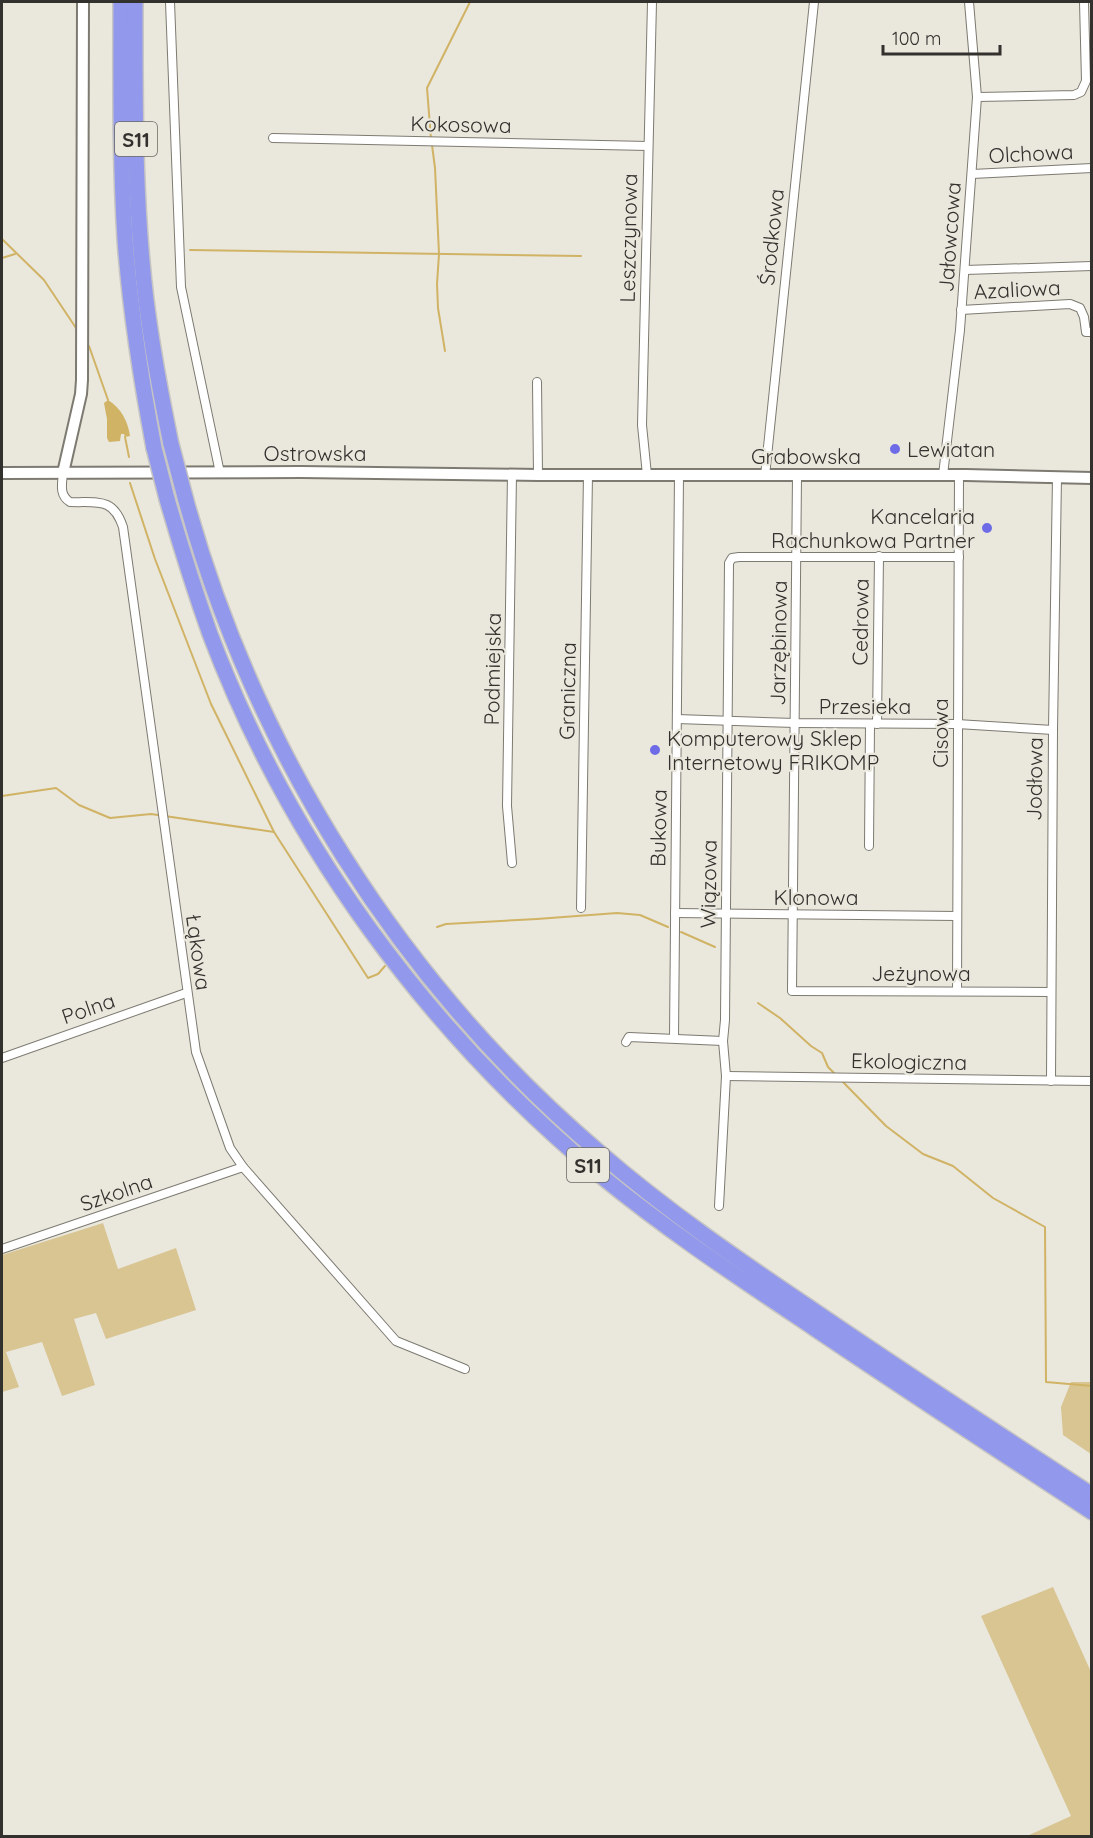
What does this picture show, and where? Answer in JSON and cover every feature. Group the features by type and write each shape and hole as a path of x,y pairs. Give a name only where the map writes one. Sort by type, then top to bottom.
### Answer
{"highway":[{"name":"S11","path":"121,2 125,239 134,331 154,448 188,572 211,636 257,741 306,832 378,942 450,1029 504,1088 557,1138 653,1218 776,1303 1092,1512"},
{"name":"S11","path":"135,2 136,130 142,263 152,340 171,444 185,497 219,604 244,669 307,795 350,866 441,991 502,1060 598,1152 704,1235 1092,1496"}],"street":[{"path":"63,473 81,394 82,380 83,2"},
{"path":"170,2 181,286 220,473"},
{"name":"Leszczynowa","path":"647,475 642,424 652,2"},
{"name":"Środkowa","path":"765,476 814,2"},
{"name":"Jałowcowa","path":"943,475 962,310 972,174 976,97 969,2"},
{"path":"976,97 1074,95 1081,92 1086,81 1084,2"},
{"name":"Kokosowa","path":"273,138 648,146"},
{"name":"Olchowa","path":"972,174 1092,168"},
{"path":"965,270 1092,266"},
{"name":"Azaliowa","path":"962,310 1070,304 1080,308 1086,332 1092,332"},
{"path":"537,382 538,475"},
{"name":"Ostrowska","path":"2,472 301,471 628,475"},
{"name":"Łąkowa","path":"63,473 62,491 67,500 107,504 113,507 119,515 123,527 196,1052 230,1148 243,1167 396,1341 465,1369"},
{"name":"Podmiejska","path":"512,474 507,806 512,863"},
{"name":"Graniczna","path":"581,908 588,475"},
{"name":"Grabowska","path":"628,475 1092,477"},
{"name":"Bukowa","path":"674,1038 679,475"},
{"name":"Cisowa","path":"957,991 959,475"},
{"name":"Jarzębinowa","path":"792,991 797,476"},
{"name":"Jodłowa","path":"1051,1081 1057,477"},
{"name":"Wiązowa","path":"719,1206 726,1076 723,1041 729,562 732,558 739,556 798,557"},
{"name":"Cedrowa","path":"869,846 879,556"},
{"path":"798,557 959,557"},
{"name":"Przesieka","path":"677,719 795,723 957,724 1053,730"},
{"name":"Klonowa","path":"675,913 957,916"},
{"name":"Jeżynowa","path":"792,991 1051,992"},
{"name":"Polna","path":"2,1058 186,993"},
{"path":"626,1042 629,1037 723,1041"},
{"name":"Ekologiczna","path":"726,1076 1092,1081"},
{"name":"Szkolna","path":"2,1249 243,1167"}],"shaded area":[{"path":"108,400 120,411 128,425 130,436 125,437 121,434 120,441 109,442 107,438 104,403"},
{"path":"103,1223 118,1269 176,1248 196,1310 106,1339 96,1313 74,1319 95,1385 62,1396 42,1342 6,1352 19,1387 2,1392 2,1255"},
{"path":"1071,1382 1091,1382 1091,1454 1063,1435 1061,1407"},
{"path":"1053,1587 1091,1672 1091,1836 1027,1836 1071,1816 981,1616"}],"waterway":[{"path":"431,139 427,88 470,2"},
{"path":"432,145 439,254 438,308 445,351"},
{"path":"2,239 44,280 78,331"},
{"path":"190,250 581,256"},
{"path":"2,258 15,254"},
{"path":"89,346 108,400"},
{"path":"125,437 129,457"},
{"path":"130,483 155,559 211,704 274,832 368,978 378,974 385,966"},
{"path":"2,796 56,788 79,805 110,818 151,814 274,832"},
{"path":"437,927 446,924 617,913 640,915 668,927"},
{"path":"681,932 715,947"},
{"path":"758,1003 822,1053 828,1067 836,1075"},
{"path":"842,1081 886,1126 923,1154 953,1166 993,1198 1045,1227 1046,1382 1092,1386"}],"place":[{"name":"Lewiatan","path":"895,449"},
{"name":"Kancelaria Rachunkowa Partner","path":"987,528"},
{"name":"Komputerowy Sklep Internetowy FRIKOMP","path":"655,750"}]}
